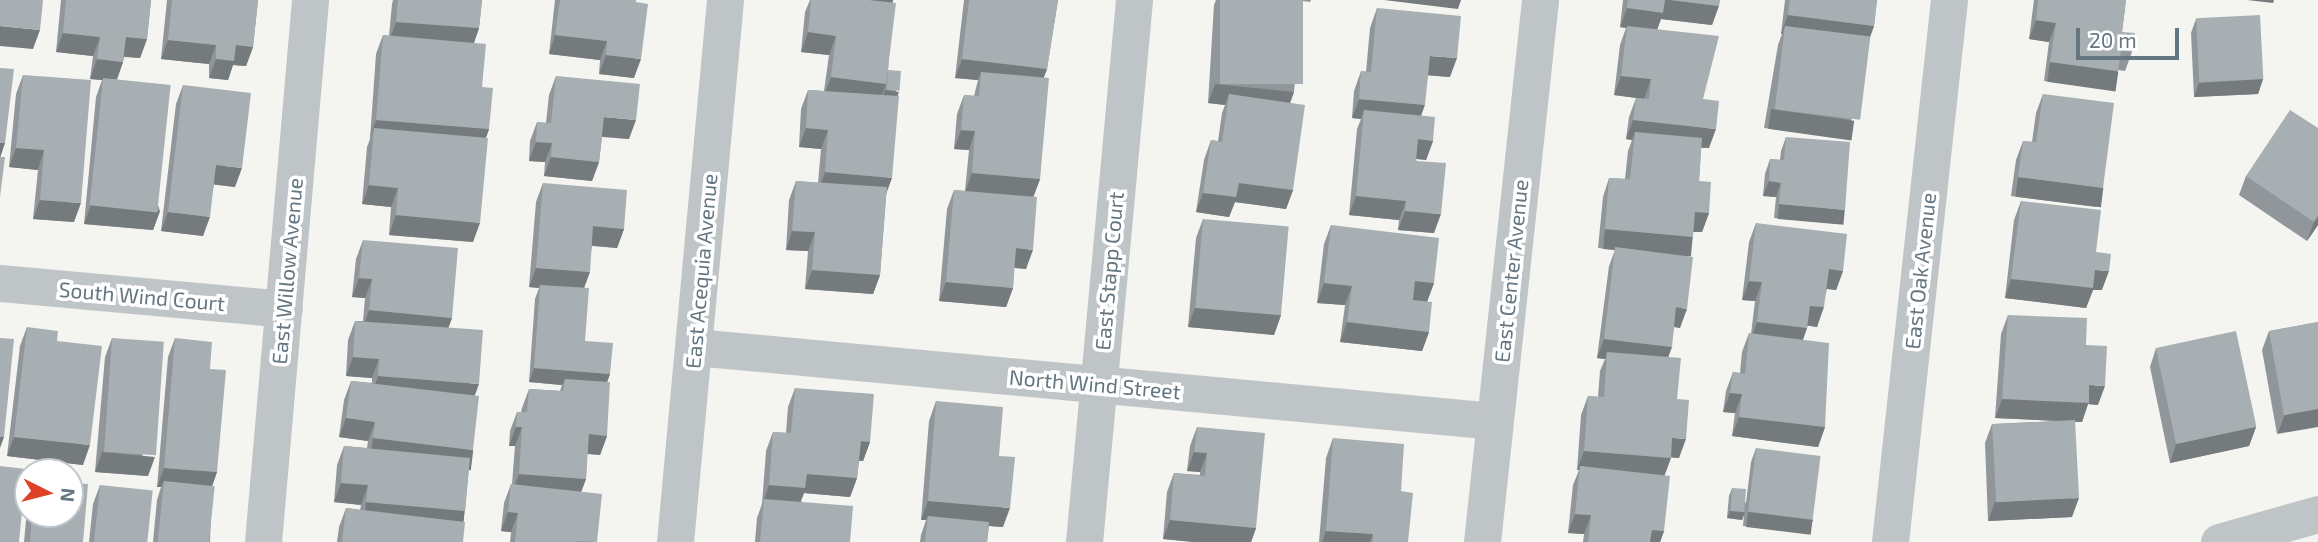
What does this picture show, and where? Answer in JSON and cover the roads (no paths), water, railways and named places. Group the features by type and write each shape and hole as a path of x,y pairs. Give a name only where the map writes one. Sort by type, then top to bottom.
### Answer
{"street":[{"name":"East Willow Avenue","path":"263,542 310,0"},
{"name":"East Acequia Avenue","path":"675,542 725,0"},
{"name":"East Stapp Court","path":"1084,542 1134,0"},
{"name":"East Center Avenue","path":"1482,542 1540,0"},
{"name":"East Oak Avenue","path":"1890,542 1950,0"},
{"name":"South Wind Court","path":"0,283 284,309"},
{"name":"North Wind Street","path":"695,347 1494,421"},
{"path":"2219,542 2318,514"}]}
